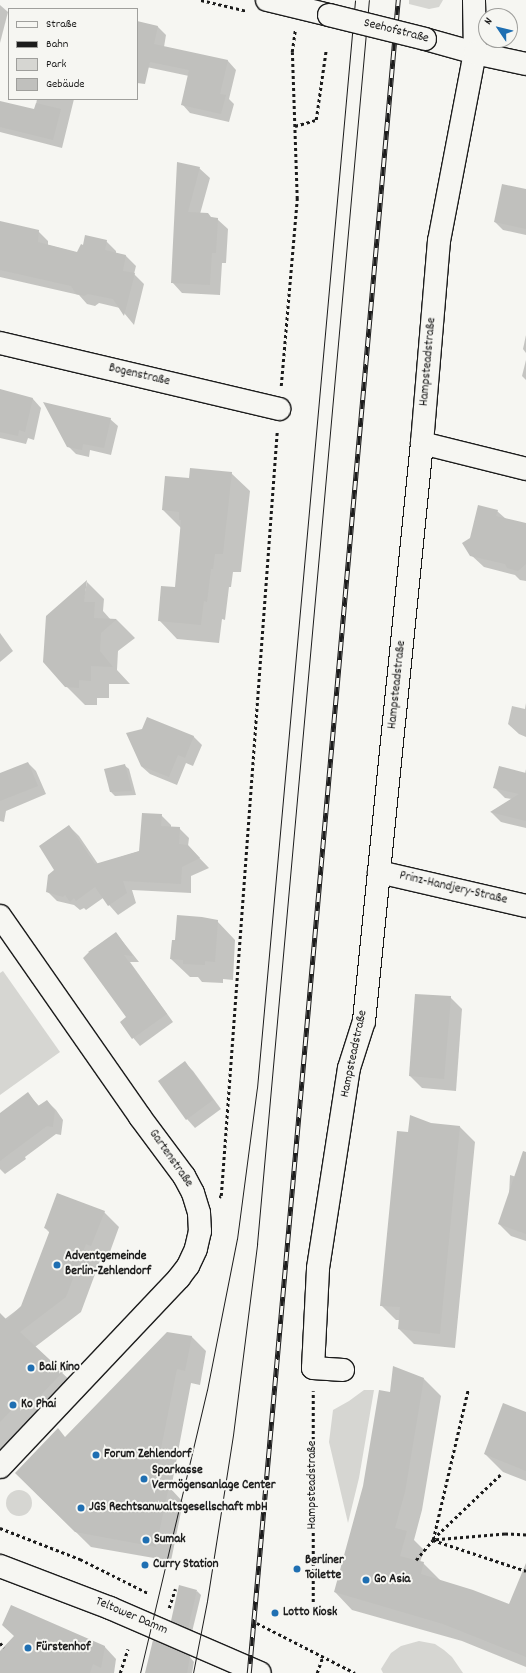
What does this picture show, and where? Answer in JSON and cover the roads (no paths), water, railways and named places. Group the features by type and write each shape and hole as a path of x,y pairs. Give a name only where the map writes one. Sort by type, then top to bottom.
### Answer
{"street":[{"name":"Hampsteadstraße","path":"344,1370 313,1368 318,1268 349,1068 364,1021 422,443 438,241 475,53 474,0"},
{"name":"Seehofstraße","path":"261,6 299,8 475,53 526,64"},
{"name":"Bogenstraße","path":"0,343 279,409"},
{"path":"422,443 526,469"},
{"name":"Prinz-Handjery-Straße","path":"379,872 526,906"},
{"name":"Gartenstraße","path":"0,916 140,1117 184,1176 193,1193 199,1213 200,1231 196,1249 188,1266 179,1278 0,1467"},
{"name":"Teltower Damm","path":"0,1566 110,1608 260,1673"}],"tram line":[{"path":"140,1673 207,1390 237,1239 257,1088 355,0"},
{"path":"193,1673 207,1601 233,1435 257,1244 369,0"}],"railway":[{"path":"249,1673 398,0"}],"place":[{"name":"Adventgemeinde Berlin-Zehlendorf","path":"57,1265"},
{"name":"Bali Kino","path":"31,1368"},
{"name":"Ko Phai","path":"13,1405"},
{"name":"Forum Zehlendorf","path":"96,1455"},
{"name":"Sparkasse Vermögensanlage Center","path":"144,1479"},
{"name":"JGS Rechtsanwaltsgesellschaft mbH","path":"81,1508"},
{"name":"Sumak","path":"146,1540"},
{"name":"Curry Station","path":"145,1565"},
{"name":"Berliner Toilette","path":"297,1569"},
{"name":"Go Asia","path":"366,1580"},
{"name":"Lotto Kiosk","path":"275,1613"},
{"name":"Fürstenhof","path":"28,1648"}]}
